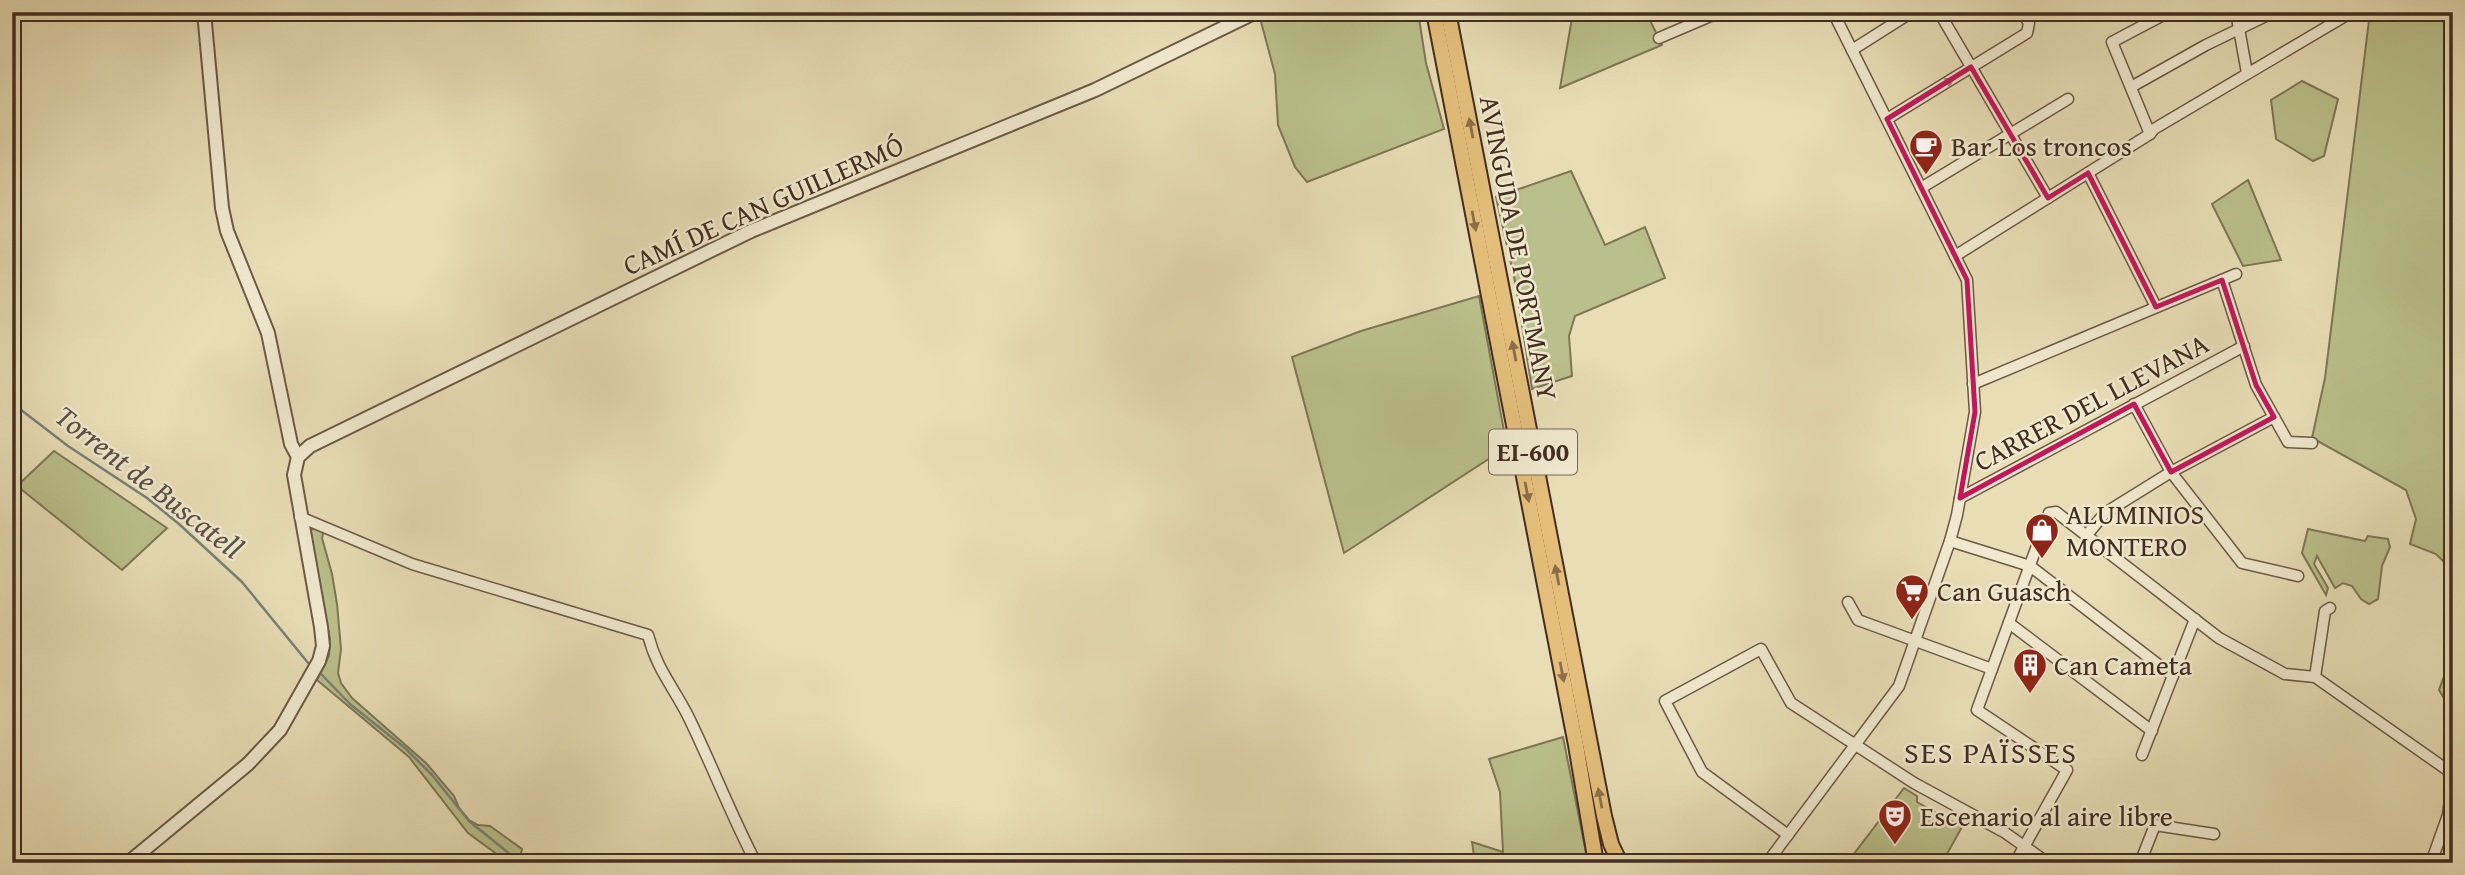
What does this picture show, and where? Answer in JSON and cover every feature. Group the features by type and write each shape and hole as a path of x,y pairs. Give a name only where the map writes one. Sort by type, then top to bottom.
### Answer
{"main road":[{"path":"1426,12 1444,99 1457,130"},
{"name":"AVINGUDA DE PORTMANY","path":"1434,12 1583,781 1596,863"},
{"name":"AVINGUDA DE PORTMANY","path":"1448,12 1604,816 1611,844 1620,863"}],"street":[{"path":"128,863 248,764 280,730 319,662 323,646 294,475 298,457 291,444 268,333 231,243 222,208 204,12"},
{"name":"CAMÍ DE CAN GUILLERMÓ","path":"298,457 310,446 751,231 1095,90 1256,12"},
{"path":"1660,38 1720,12"},
{"path":"1767,863 1899,686 1950,541 1975,412 1967,280 1833,12"},
{"path":"1852,50 1912,12"},
{"path":"1939,12 2048,198"},
{"path":"1887,119 2027,33 2029,23 2022,12"},
{"path":"2150,134 2112,42 2169,12"},
{"path":"2236,12 2247,73"},
{"path":"2131,87 2274,12"},
{"path":"1955,256 2154,129 2352,12"},
{"path":"1921,188 2068,99"},
{"path":"2088,173 2156,307"},
{"path":"1973,384 2236,274"},
{"path":"2222,280 2256,385 2288,442 2312,443"},
{"name":"CARRER DEL LLEVANA","path":"1960,498 2244,346"},
{"path":"2134,404 2171,472 2242,563 2298,576"},
{"path":"2086,536 2105,513 2171,472 2274,417"},
{"path":"2015,863 2067,770 1977,710 2049,513 2056,512 2219,638 2285,674 2315,677 2453,776 2448,815 2431,863"},
{"path":"300,517 412,564 648,635 653,655 688,717 756,863"},
{"path":"1950,541 2030,566 2173,676"},
{"path":"1848,602 1858,620 1992,669"},
{"path":"2315,677 2325,611 2330,608"},
{"path":"2142,755 2195,620"},
{"path":"2009,623 2152,731"},
{"path":"1788,835 1702,772 1665,701 1761,649 1791,703 1919,786 2004,832 2048,863"},
{"path":"2140,863 2154,825 2214,834"}],"highlighted area":[{"path":"1971,67 2048,198 2088,173 2156,307 2222,280 2256,385 2274,417 2171,472 2134,404 1960,498 1975,412 1967,280 1887,119"}],"green space":[{"path":"1273,12 1418,12 1426,63 1444,129 1307,182 1295,167 1278,125 1275,74 1260,18"},
{"path":"1573,12 1646,12 1662,45 1560,88"},
{"path":"2370,12 2453,12 2453,571 2436,554 2410,544 2416,519 2406,490 2312,438 2325,378"},
{"path":"2302,81 2338,99 2324,156 2313,161 2276,139 2271,100"},
{"path":"1571,171 1605,245 1645,227 1665,278 1575,316 1569,336 1572,376 1532,389 1516,286 1496,197"},
{"path":"2248,180 2281,260 2243,266 2212,204"},
{"path":"1479,296 1507,447 1344,553 1292,357 1361,331"},
{"path":"54,451 167,528 122,570 17,486"},
{"path":"315,528 324,530 322,538 332,574 341,649 338,673 341,683 352,698 426,763 454,796 459,808 469,820 478,825 490,826 522,849 521,853 534,863 509,863 468,833 409,757 317,680 329,656 330,639 309,536 309,531"},
{"path":"2308,529 2365,541 2368,536 2388,539 2390,547 2382,566 2378,599 2369,604 2361,599 2352,586 2343,583 2335,588 2317,556 2314,564 2328,588 2326,595 2302,553"},
{"path":"2453,608 2453,714 2439,690 2447,668 2448,615"},
{"path":"1563,737 1588,863 1475,863 1472,842 1503,852 1500,792 1489,759"},
{"path":"1904,788 1917,796 1917,802 1962,827 1942,863 1847,863"}],"waterway":[{"name":"Torrent de Buscatell","path":"12,403 68,446 147,498 179,524 242,582 309,664"},
{"name":"Torrent de Buscatell","path":"321,674 350,704 405,748 432,775 469,821 521,863"}],"place":[{"name":"Bar Los troncos","path":"1926,176"},
{"name":"ALUMINIOS MONTERO","path":"2042,560"},
{"name":"Can Guasch","path":"1912,621"},
{"name":"Can Cameta","path":"2030,695"},
{"name":"Escenario al aire libre","path":"1895,846"}],"district":[{"name":"SES PAÏSSES","path":"1991,753"}]}
